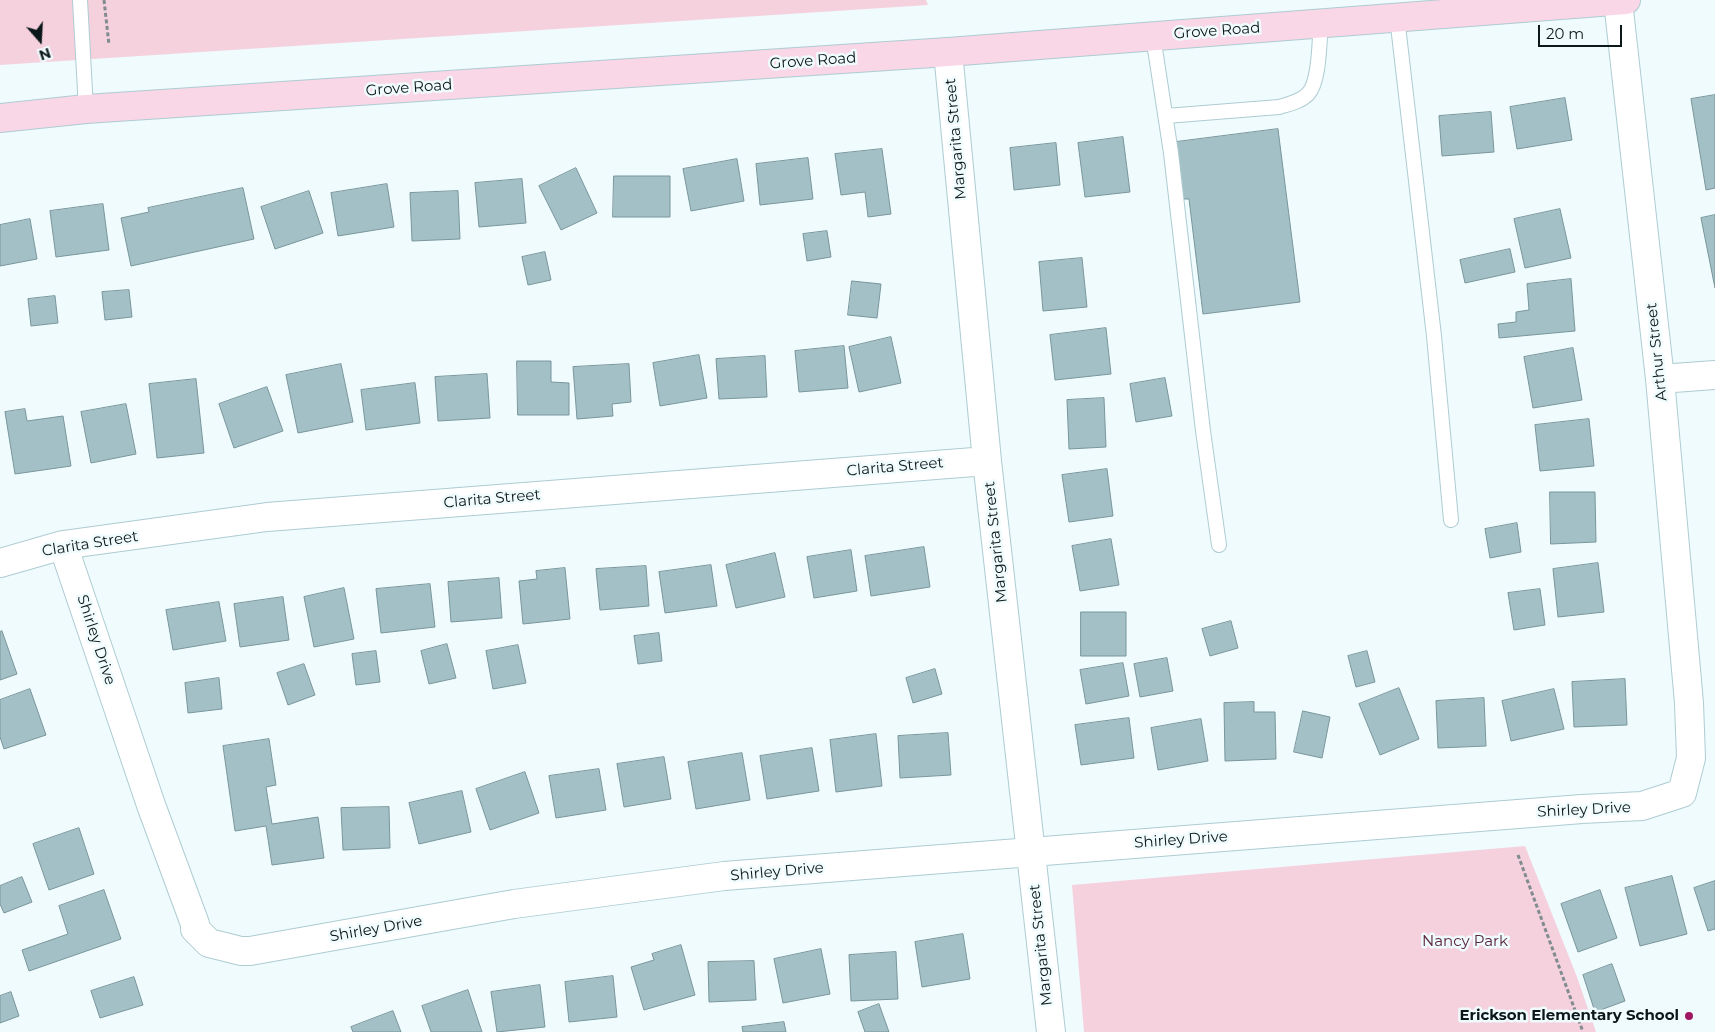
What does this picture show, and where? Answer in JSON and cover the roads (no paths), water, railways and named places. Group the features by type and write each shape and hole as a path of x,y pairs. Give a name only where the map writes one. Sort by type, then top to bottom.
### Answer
{"main road":[{"name":"Grove Road","path":"0,118 86,109 948,52 1626,0"}],"street":[{"name":"Arthur Street","path":"1618,1 1660,379 1689,703"},
{"name":"Margarita Street","path":"948,52 987,460 1050,1032"},
{"path":"1660,379 1715,375"},
{"name":"Clarita Street","path":"0,563 63,545 267,517 987,460"},
{"name":"Shirley Drive","path":"63,545 151,805 195,924 195,929 209,943 241,951 250,951 514,904 724,876 1582,809 1642,806 1682,793 1691,758 1689,703"}],"lane":[{"path":"80,0 86,109"},
{"path":"1397,17 1434,336 1451,520"},
{"path":"1166,116 1279,107 1294,103 1307,94 1312,87 1315,77 1321,23"},
{"path":"1152,36 1171,153 1203,431 1219,546"}],"place":[{"name":"Erickson Elementary School","path":"1689,1016"}],"park label":[{"name":"Nancy Park","path":"1465,942"}]}
